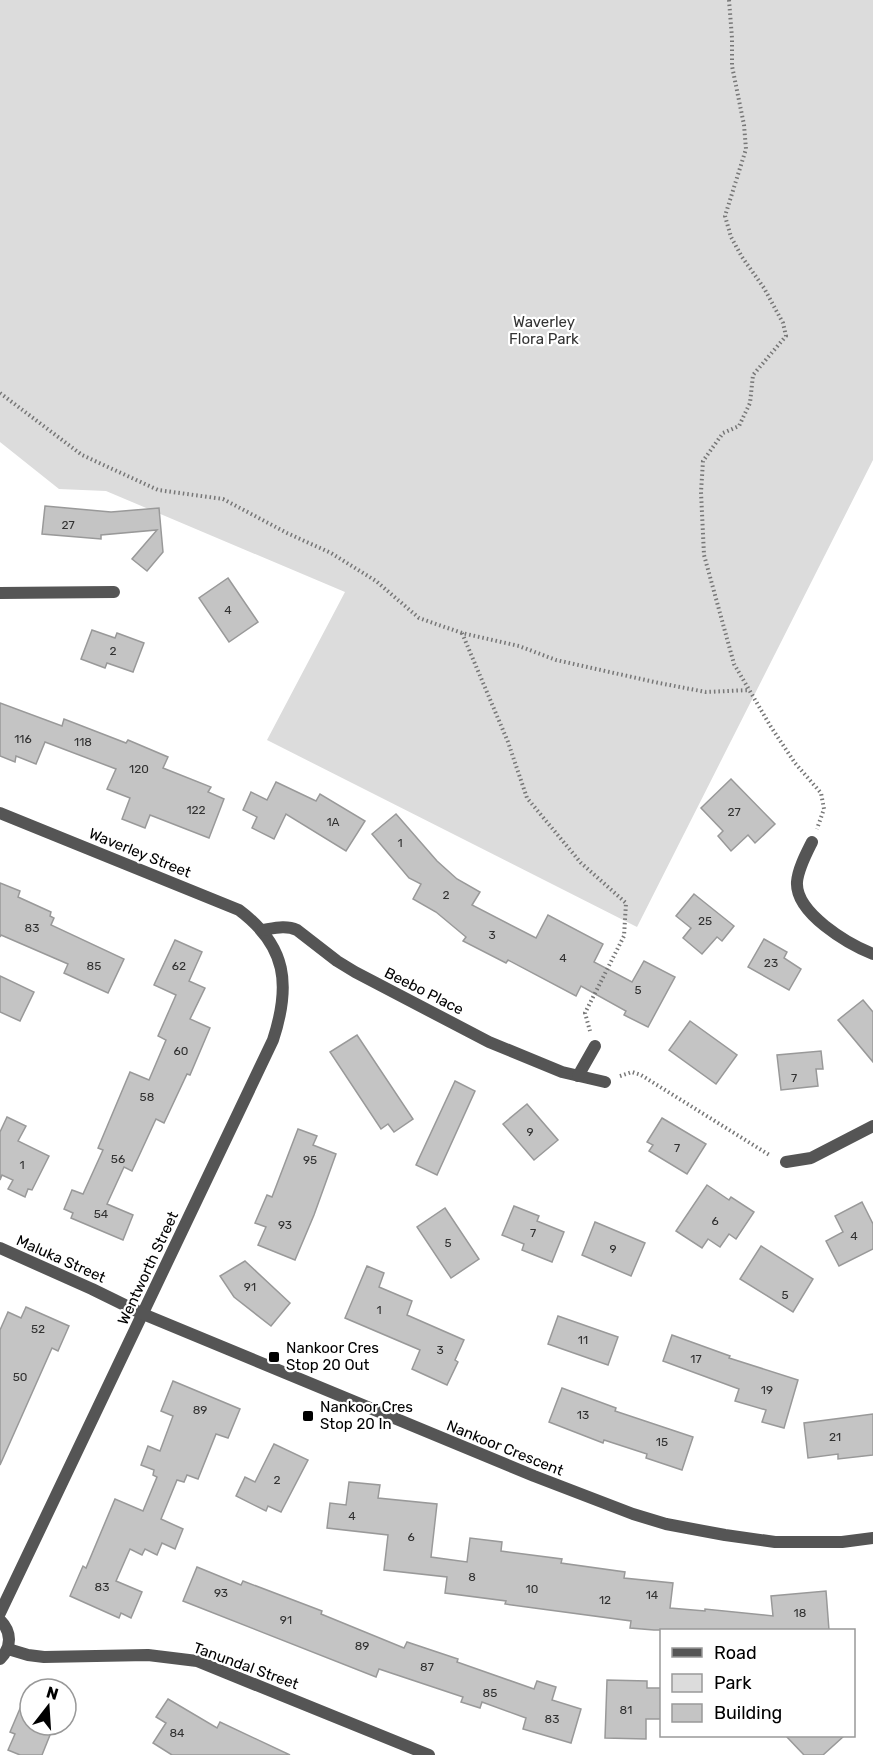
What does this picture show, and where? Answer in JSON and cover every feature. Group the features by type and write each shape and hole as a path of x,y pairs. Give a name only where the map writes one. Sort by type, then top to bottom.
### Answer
{"street":[{"path":"0,593 114,592"},
{"name":"Waverley Street","path":"0,813 224,902 239,910 263,930"},
{"path":"812,842 797,880 802,902 837,935 873,954"},
{"name":"Beebo Place","path":"263,930 291,927 337,961 489,1042 562,1072 605,1082"},
{"name":"Wentworth Street","path":"0,1613 273,1040 283,1006 284,977 280,963 263,930"},
{"path":"578,1076 595,1046"},
{"path":"786,1162 812,1158 873,1126"},
{"name":"Maluka Street","path":"0,1248 143,1314"},
{"name":"Nankoor Crescent","path":"143,1314 534,1476 633,1514 666,1524 775,1542 842,1542 873,1538"},
{"path":"0,1620 7,1628 9,1636 8,1648 0,1659"},
{"name":"Tanundal Street","path":"8,1648 28,1655 44,1657 148,1655 197,1661 429,1755"}],"path":[{"path":"729,0 732,66 744,125 746,149 725,216 731,237 764,288 783,323 786,336 753,375 750,403 739,426 723,433 703,461 700,492 704,555 734,664 795,763 821,793 824,809 812,842"},
{"path":"0,393 82,455 158,490 223,499 331,553 376,581 418,618 462,633 519,646 556,660 658,683 706,692 750,690"},
{"path":"462,633 508,742 527,798 581,863 626,903 624,936 585,1014 595,1046"},
{"path":"605,1082 632,1072 641,1075 765,1154 786,1162"}],"green space":[{"name":"Waverley Flora Park","path":"0,0 873,0 873,460 637,927 267,740 345,592 106,491 59,489 0,442"}],"building":[{"path":"45,506 111,512 159,508 163,552 147,571 132,559 157,530 101,535 101,539 42,534"},
{"path":"228,578 258,622 229,642 199,598"},
{"path":"92,630 115,638 117,633 144,643 133,672 107,663 105,668 81,659"},
{"path":"0,703 62,726 64,719 126,743 128,740 168,757 163,768 211,787 208,792 224,799 209,838 150,815 145,828 122,819 130,798 107,789 116,769 45,742 36,764 16,756 15,762 0,756"},
{"path":"731,779 775,824 755,843 748,835 731,851 718,836 723,831 701,808"},
{"path":"276,782 316,801 320,794 365,821 346,851 286,814 274,839 252,828 257,817 243,810 251,792 267,800"},
{"path":"396,814 437,861 457,879 480,892 472,905 536,938 548,915 603,944 594,962 632,982 644,961 675,977 648,1027 624,1015 626,1011 581,986 576,996 508,960 506,963 463,941 466,937 436,912 413,899 421,884 409,878 372,834"},
{"path":"0,883 20,891 18,897 51,912 50,916 54,918 51,925 124,959 108,993 64,973 68,964 1,935 0,937"},
{"path":"694,894 734,926 722,941 717,937 702,954 683,938 691,928 676,916"},
{"path":"764,939 787,952 784,958 801,969 789,990 748,967"},
{"path":"175,940 202,952 189,981 205,988 190,1019 210,1028 190,1075 187,1074 164,1123 156,1119 132,1171 124,1167 107,1204 133,1215 123,1240 71,1218 73,1213 64,1209 72,1190 83,1194 103,1150 98,1148 130,1072 149,1080 166,1040 158,1036 176,995 154,985"},
{"path":"0,976 34,992 20,1021 0,1012"},
{"path":"863,1000 873,1012 873,1062 838,1020"},
{"path":"690,1021 737,1055 716,1084 669,1050"},
{"path":"357,1035 413,1119 394,1132 388,1124 381,1129 330,1052"},
{"path":"821,1051 823,1069 816,1069 818,1086 781,1090 777,1055"},
{"path":"455,1081 475,1091 437,1175 416,1165"},
{"path":"527,1104 558,1140 534,1160 503,1124"},
{"path":"7,1117 26,1126 18,1141 49,1156 32,1190 28,1189 25,1197 8,1189 13,1180 2,1175 0,1180 0,1132"},
{"path":"662,1118 706,1144 687,1174 649,1151 653,1145 647,1142"},
{"path":"298,1129 317,1136 313,1145 336,1154 295,1260 258,1245 266,1227 255,1223 267,1195 272,1197"},
{"path":"707,1185 729,1200 731,1197 754,1212 736,1239 729,1234 720,1247 708,1239 702,1248 676,1231"},
{"path":"862,1202 873,1224 873,1249 839,1266 826,1241 843,1232 835,1216"},
{"path":"514,1206 539,1216 537,1221 564,1232 552,1262 522,1250 524,1244 502,1235"},
{"path":"445,1208 479,1259 451,1278 417,1227"},
{"path":"595,1222 645,1243 631,1276 582,1255"},
{"path":"761,1246 813,1279 793,1312 740,1279"},
{"path":"245,1261 290,1303 271,1326 234,1297 220,1276"},
{"path":"367,1266 384,1273 379,1287 412,1301 407,1315 464,1340 455,1360 458,1362 447,1385 412,1369 420,1350 345,1318"},
{"path":"26,1307 69,1326 58,1351 52,1348 0,1465 0,1330 8,1312 21,1318"},
{"path":"558,1316 618,1337 608,1365 548,1344"},
{"path":"672,1335 730,1356 729,1358 798,1380 784,1428 762,1422 766,1410 735,1401 739,1389 663,1361"},
{"path":"173,1381 240,1409 228,1438 216,1434 198,1479 187,1475 184,1482 177,1480 161,1519 183,1529 175,1549 162,1543 157,1555 145,1549 142,1555 130,1549 116,1581 142,1592 131,1618 121,1613 119,1618 70,1596 83,1566 86,1568 115,1499 143,1511 157,1477 153,1475 154,1470 141,1465 148,1446 160,1451 173,1416 161,1411"},
{"path":"562,1388 616,1408 615,1411 693,1437 682,1470 646,1458 647,1454 604,1440 603,1443 549,1422"},
{"path":"873,1414 873,1455 838,1459 838,1454 808,1458 804,1423"},
{"path":"274,1444 308,1460 281,1512 268,1506 266,1511 236,1496 245,1477 255,1482"},
{"path":"349,1482 380,1485 378,1498 437,1504 431,1557 467,1562 470,1538 502,1542 501,1551 562,1559 561,1563 625,1572 624,1578 673,1583 670,1608 773,1616 771,1596 826,1591 829,1629 654,1630 630,1628 631,1621 505,1604 506,1601 445,1593 447,1577 384,1570 388,1535 327,1528 330,1503 346,1505"},
{"path":"197,1567 241,1585 243,1581 322,1611 321,1614 404,1648 407,1642 534,1689 537,1681 556,1687 552,1700 581,1709 571,1743 523,1729 526,1718 482,1702 480,1708 461,1702 463,1697 379,1669 376,1677 183,1601"},
{"path":"607,1680 647,1681 647,1688 660,1688 660,1719 646,1719 646,1739 605,1738"},
{"path":"168,1699 217,1728 220,1722 290,1755 172,1755 153,1743 166,1723 156,1717"},
{"path":"18,1713 18,1737 49,1737 42,1755 20,1755 8,1750 15,1734 10,1732"},
{"path":"787,1737 843,1737 823,1755 804,1755"}],"place":[{"name":"Nankoor Cres Stop 20 Out","path":"274,1357"},
{"name":"Nankoor Cres Stop 20 In","path":"308,1416"}]}
